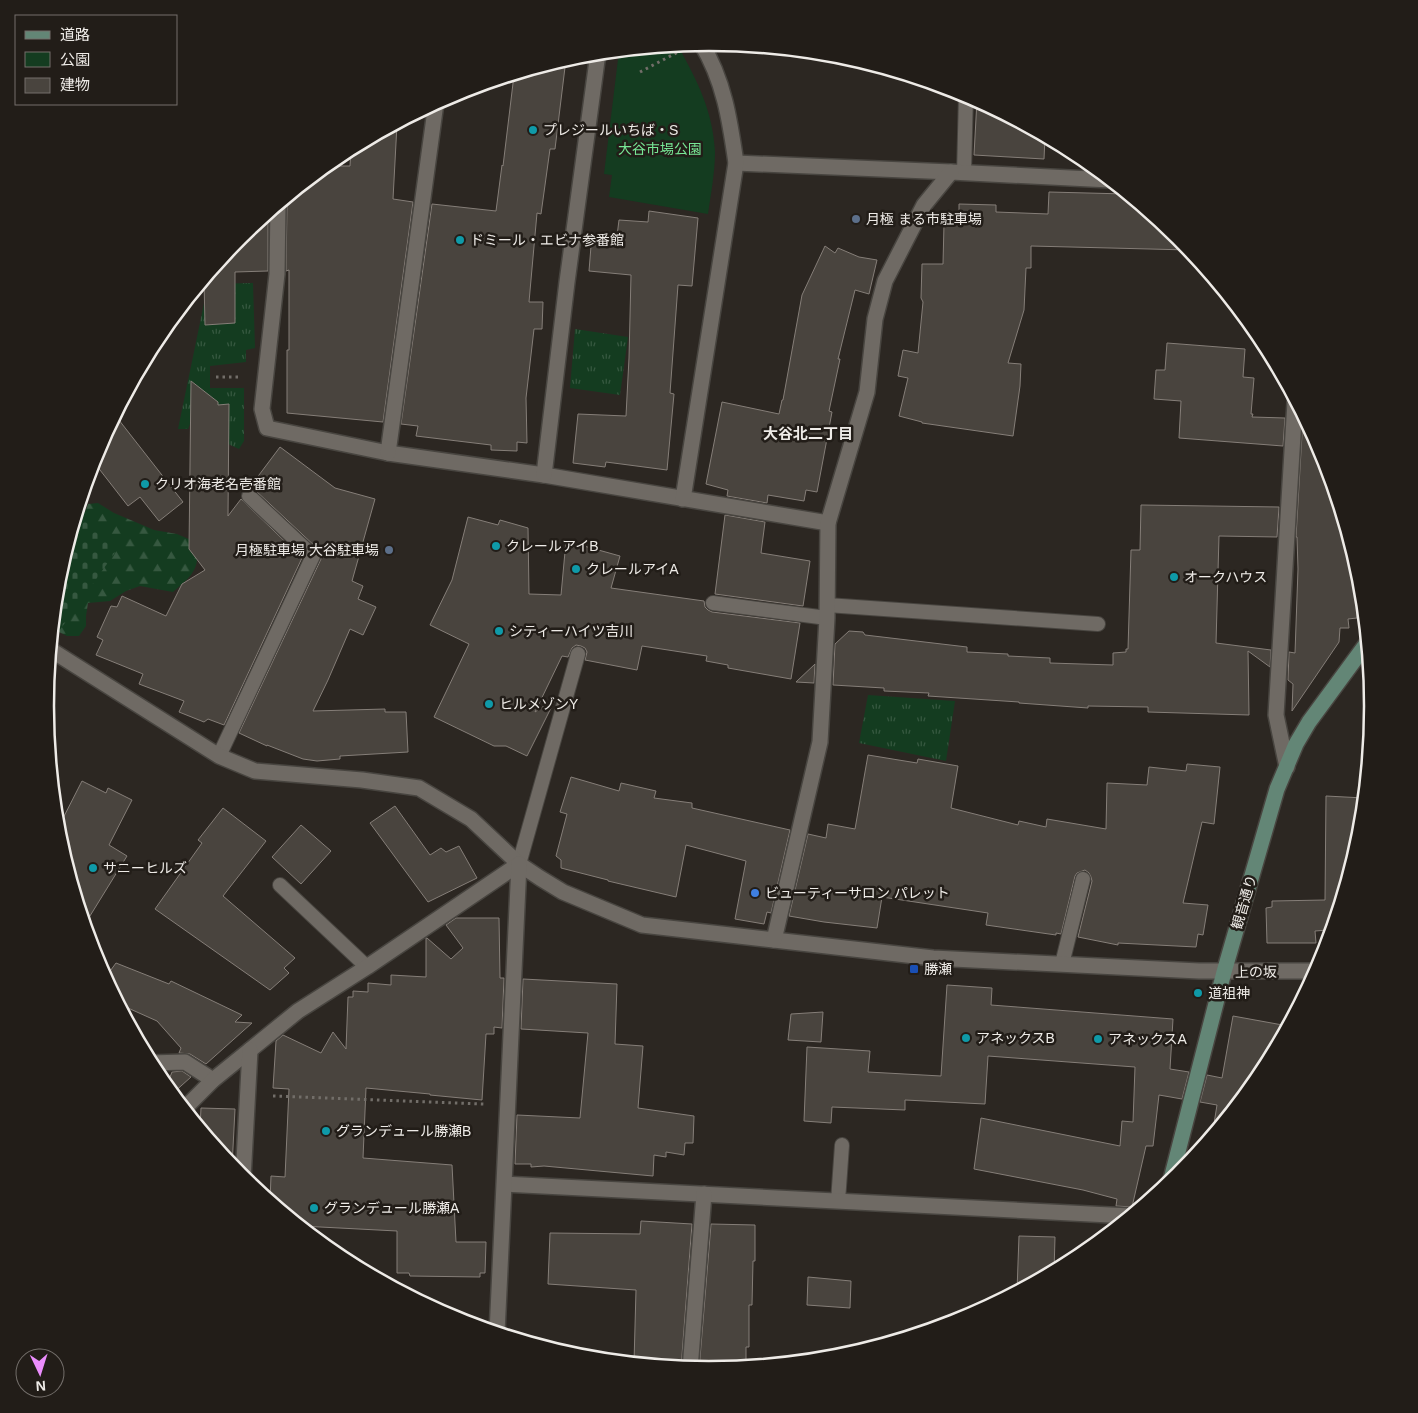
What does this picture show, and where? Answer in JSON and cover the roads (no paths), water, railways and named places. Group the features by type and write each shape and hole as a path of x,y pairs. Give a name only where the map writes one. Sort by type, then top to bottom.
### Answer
{"main road":[{"name":"観音通り","path":"1174,1168 1224,972 1277,789 1296,744 1309,722 1362,650"}],"street":[{"path":"683,499 736,163 729,114 721,84 706,51"},
{"path":"544,475 567,282 597,61"},
{"path":"388,453 435,112"},
{"path":"736,163 1097,179"},
{"path":"774,940 820,742 827,612 828,523 866,392 875,319 885,281 924,205 958,172"},
{"path":"278,213 278,274 262,410 267,428 388,453 544,475 828,523"},
{"path":"1286,767 1276,716 1295,414"},
{"name":"上の坂","path":"56,653 219,756 255,771 362,780 418,788 471,818 519,864 563,892 642,925 933,958 1224,972 1308,971"},
{"path":"189,1104 213,1080 298,1011 367,967 519,864"},
{"path":"498,1327 519,864"},
{"path":"244,1167 250,1050"},
{"path":"159,1063 185,1062 213,1080"},
{"path":"505,1184 1121,1216"},
{"path":"691,1361 704,1194"}],"lane":[{"path":"958,172 965,103"},
{"path":"219,756 313,556 249,496"},
{"path":"712,603 827,612 1098,624"},
{"path":"519,864 578,654"},
{"path":"1062,964 1083,879"},
{"path":"280,885 367,967"},
{"path":"838,1201 842,1146"}],"place":[{"name":"プレジールいちば・S","path":"533,130"},
{"name":"月極 まる市駐車場","path":"856,219"},
{"name":"ドミール・エビナ参番館","path":"460,240"},
{"name":"クリオ海老名壱番館","path":"145,484"},
{"name":"クレールアイB","path":"496,546"},
{"name":"月極駐車場 大谷駐車場","path":"389,550"},
{"name":"クレールアイA","path":"576,569"},
{"name":"オークハウス","path":"1174,577"},
{"name":"シティーハイツ吉川","path":"499,631"},
{"name":"ヒルメゾンY","path":"489,704"},
{"name":"サニーヒルズ","path":"93,868"},
{"name":"ビューティーサロン パレット","path":"755,893"},
{"name":"勝瀬","path":"914,969"},
{"name":"道祖神","path":"1198,993"},
{"name":"アネックスB","path":"966,1038"},
{"name":"アネックスA","path":"1098,1039"},
{"name":"グランデュール勝瀬B","path":"326,1131"},
{"name":"グランデュール勝瀬A","path":"314,1208"}],"district":[{"name":"大谷北二丁目","path":"808,434"}],"park label":[{"name":"大谷市場公園","path":"660,149"}]}
